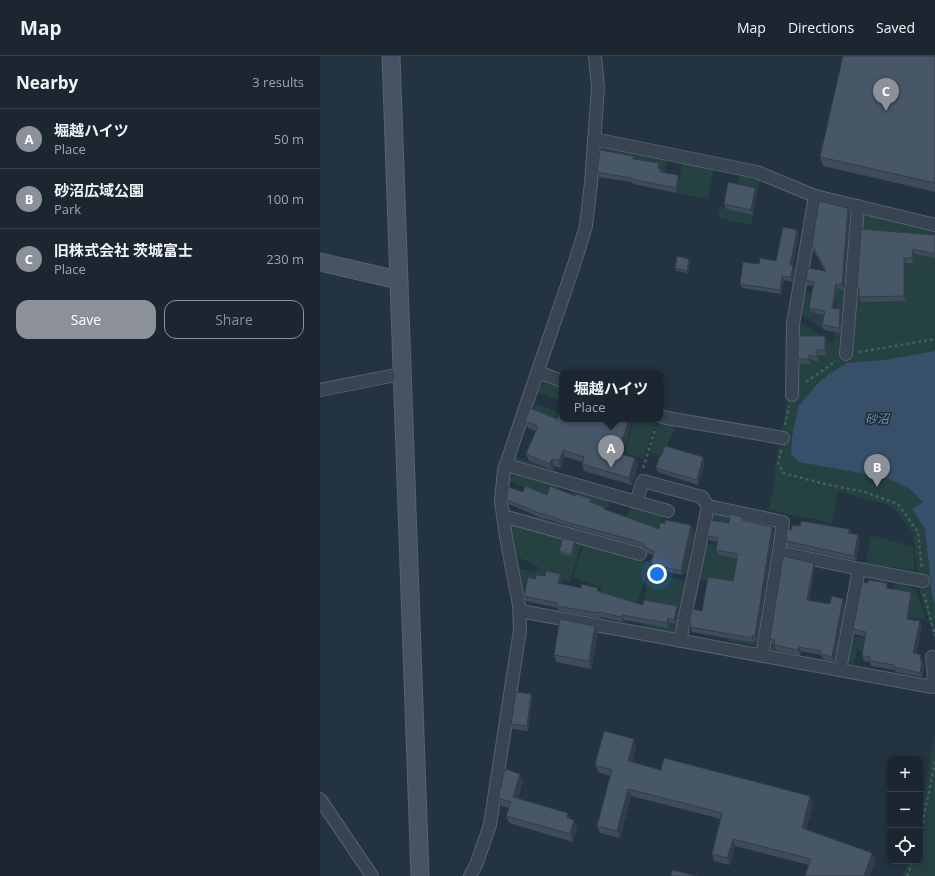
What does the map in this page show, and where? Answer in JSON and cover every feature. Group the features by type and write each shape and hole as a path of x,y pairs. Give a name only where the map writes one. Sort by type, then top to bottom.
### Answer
{"street":[{"path":"391,56 420,876"},
{"path":"470,876 476,865 490,825 520,630 520,611 500,501 506,465 586,226 598,88 595,56"},
{"path":"594,139 757,172 815,196 935,225"},
{"path":"792,396 793,324 815,196"},
{"path":"846,354 858,206"},
{"path":"320,262 398,280"},
{"path":"538,372 559,380"},
{"path":"320,390 402,374"},
{"path":"663,418 783,438"},
{"path":"506,465 668,511"},
{"path":"636,502 643,481 702,496 708,506 680,641"},
{"path":"708,506 783,522 762,656"},
{"path":"503,516 640,554"},
{"path":"779,552 923,581"},
{"path":"840,670 859,569"},
{"path":"520,611 934,688 932,657"},
{"path":"320,798 372,876"}],"path":[{"path":"935,339 846,354 801,385 792,396 778,463 783,473 825,484 865,492 898,504 918,532 924,592 935,636"},
{"path":"643,481 640,480 658,422"},
{"path":"921,828 935,762"},
{"path":"907,876 912,864"}],"green space":[{"path":"601,147 668,158 665,174 659,173 660,168 600,155"},
{"path":"683,161 714,167 708,199 677,193"},
{"path":"739,175 760,179 757,193 736,188"},
{"path":"720,207 753,215 751,225 718,218"},
{"path":"859,210 935,229 935,640 920,592 913,533 900,515 889,505 837,491 832,523 769,510 794,364 811,364 811,360 818,362 799,345 796,319 819,335 826,342 834,342 834,332 843,332"},
{"path":"830,287 850,290 846,315 836,313 825,317 823,329 797,312 801,292 814,295 836,310 838,299 829,297"},
{"path":"544,382 559,387 559,400 538,393 542,383"},
{"path":"536,404 557,412 551,429 529,421"},
{"path":"634,422 656,422 643,459 624,453"},
{"path":"659,422 676,427 667,445 674,448 673,452 660,467 655,466 659,455 650,452"},
{"path":"513,456 555,471 553,477 511,461"},
{"path":"516,473 559,487 547,520 543,519 550,500 537,495 539,491 533,488 531,492 527,491 520,509 518,509 526,487 508,481"},
{"path":"574,490 610,501 606,512 568,500 570,492"},
{"path":"631,506 665,515 657,532 625,521"},
{"path":"713,511 733,515 730,528 707,524"},
{"path":"515,524 582,542 570,582 516,556 512,526"},
{"path":"689,532 695,533 690,554 688,574 683,572 687,543 690,543 691,537"},
{"path":"871,535 913,547 915,571 866,563"},
{"path":"584,542 651,563 636,606 602,593 602,588 573,577"},
{"path":"703,543 738,549 732,587 697,579"},
{"path":"539,568 545,572 543,581 537,584 526,581 524,589 519,569 536,572"},
{"path":"649,573 687,581 682,608 644,600"},
{"path":"895,580 916,590 926,620 910,617 893,594"},
{"path":"732,616 761,621 756,646 727,641 727,638 754,642 757,623"},
{"path":"642,623 668,628 669,623 677,625 675,634 642,628"},
{"path":"774,630 771,643 777,645 776,650 800,655 799,657 767,650"},
{"path":"854,636 890,644 888,654 857,650 853,666 848,660"},
{"path":"935,733 935,876 903,876 907,864 923,864 923,801"}],"water":[{"name":"砂沼","path":"935,351 935,605 932,594 925,529 912,509 923,502 910,489 887,478 799,462 791,454 792,437 798,407 817,384 829,374 847,363 884,360"}],"building":[{"path":"843,56 935,56 935,183 820,157"},
{"path":"600,150 634,156 633,159 659,163 658,168 660,169 660,172 678,175 676,188 597,172"},
{"path":"728,182 755,188 751,210 724,204"},
{"path":"819,201 848,208 842,285 836,284 832,308 840,309 839,328 822,325 825,311 809,308 814,282 806,280 808,268 826,271 812,245"},
{"path":"783,227 797,230 790,265 793,265 791,277 782,276 780,290 740,284 743,262 759,264 760,258 776,261"},
{"path":"861,229 934,235 935,232 935,254 913,249 912,258 904,258 904,296 859,297 859,288 857,287"},
{"path":"677,256 689,259 687,271 675,268"},
{"path":"798,336 825,336 825,350 817,350 817,357 809,355 809,359 798,359"},
{"path":"530,408 557,419 559,413 559,422 628,422 618,453 635,458 629,478 582,464 584,457 563,450 559,461 552,459 550,464 526,454 538,426 525,421"},
{"path":"665,446 703,457 697,480 656,468"},
{"path":"525,486 547,495 550,486 575,496 576,494 591,499 590,502 604,507 604,509 659,529 660,523 665,523 665,520 691,525 681,571 651,564 654,551 646,548 644,544 640,542 566,522 507,500 507,491 509,487 523,492"},
{"path":"730,514 742,517 742,520 772,527 755,636 752,635 752,638 690,627 691,623 689,622 692,609 702,611 708,577 733,581 738,554 716,550 718,538 707,536 710,520 729,523"},
{"path":"801,521 849,529 848,533 858,535 854,556 786,541 787,529 792,530 792,525 800,526"},
{"path":"563,538 575,541 571,555 559,551"},
{"path":"783,556 814,563 807,600 830,604 832,596 843,599 832,657 821,654 821,651 799,647 798,650 774,645 775,640 770,639"},
{"path":"546,571 560,574 558,583 581,588 581,584 598,588 597,591 643,605 644,600 677,606 674,620 668,618 667,623 622,615 621,617 599,612 557,606 557,603 524,596 528,577 535,579 536,575 545,576"},
{"path":"868,580 887,583 886,588 911,592 907,619 920,621 913,653 921,655 920,660 922,661 920,673 894,667 894,665 870,661 870,657 862,656 866,632 853,629 862,582 868,583"},
{"path":"560,619 595,626 589,661 554,655"},
{"path":"516,692 531,694 527,726 511,724"},
{"path":"604,731 634,739 628,761 661,770 664,758 810,796 802,828 872,853 864,876 805,876 811,859 733,839 727,858 712,854 722,813 628,789 617,831 597,826 612,770 595,765"},
{"path":"505,769 520,774 513,797 568,813 567,818 574,820 570,834 506,816 511,802 498,798"},
{"path":"672,870 697,876 671,876"}],"place":[{"name":"旧株式会社 茨城富士","path":"886,111"},
{"name":"堀越ハイツ","path":"611,468"},
{"name":"砂沼広域公園","path":"877,487"}]}
